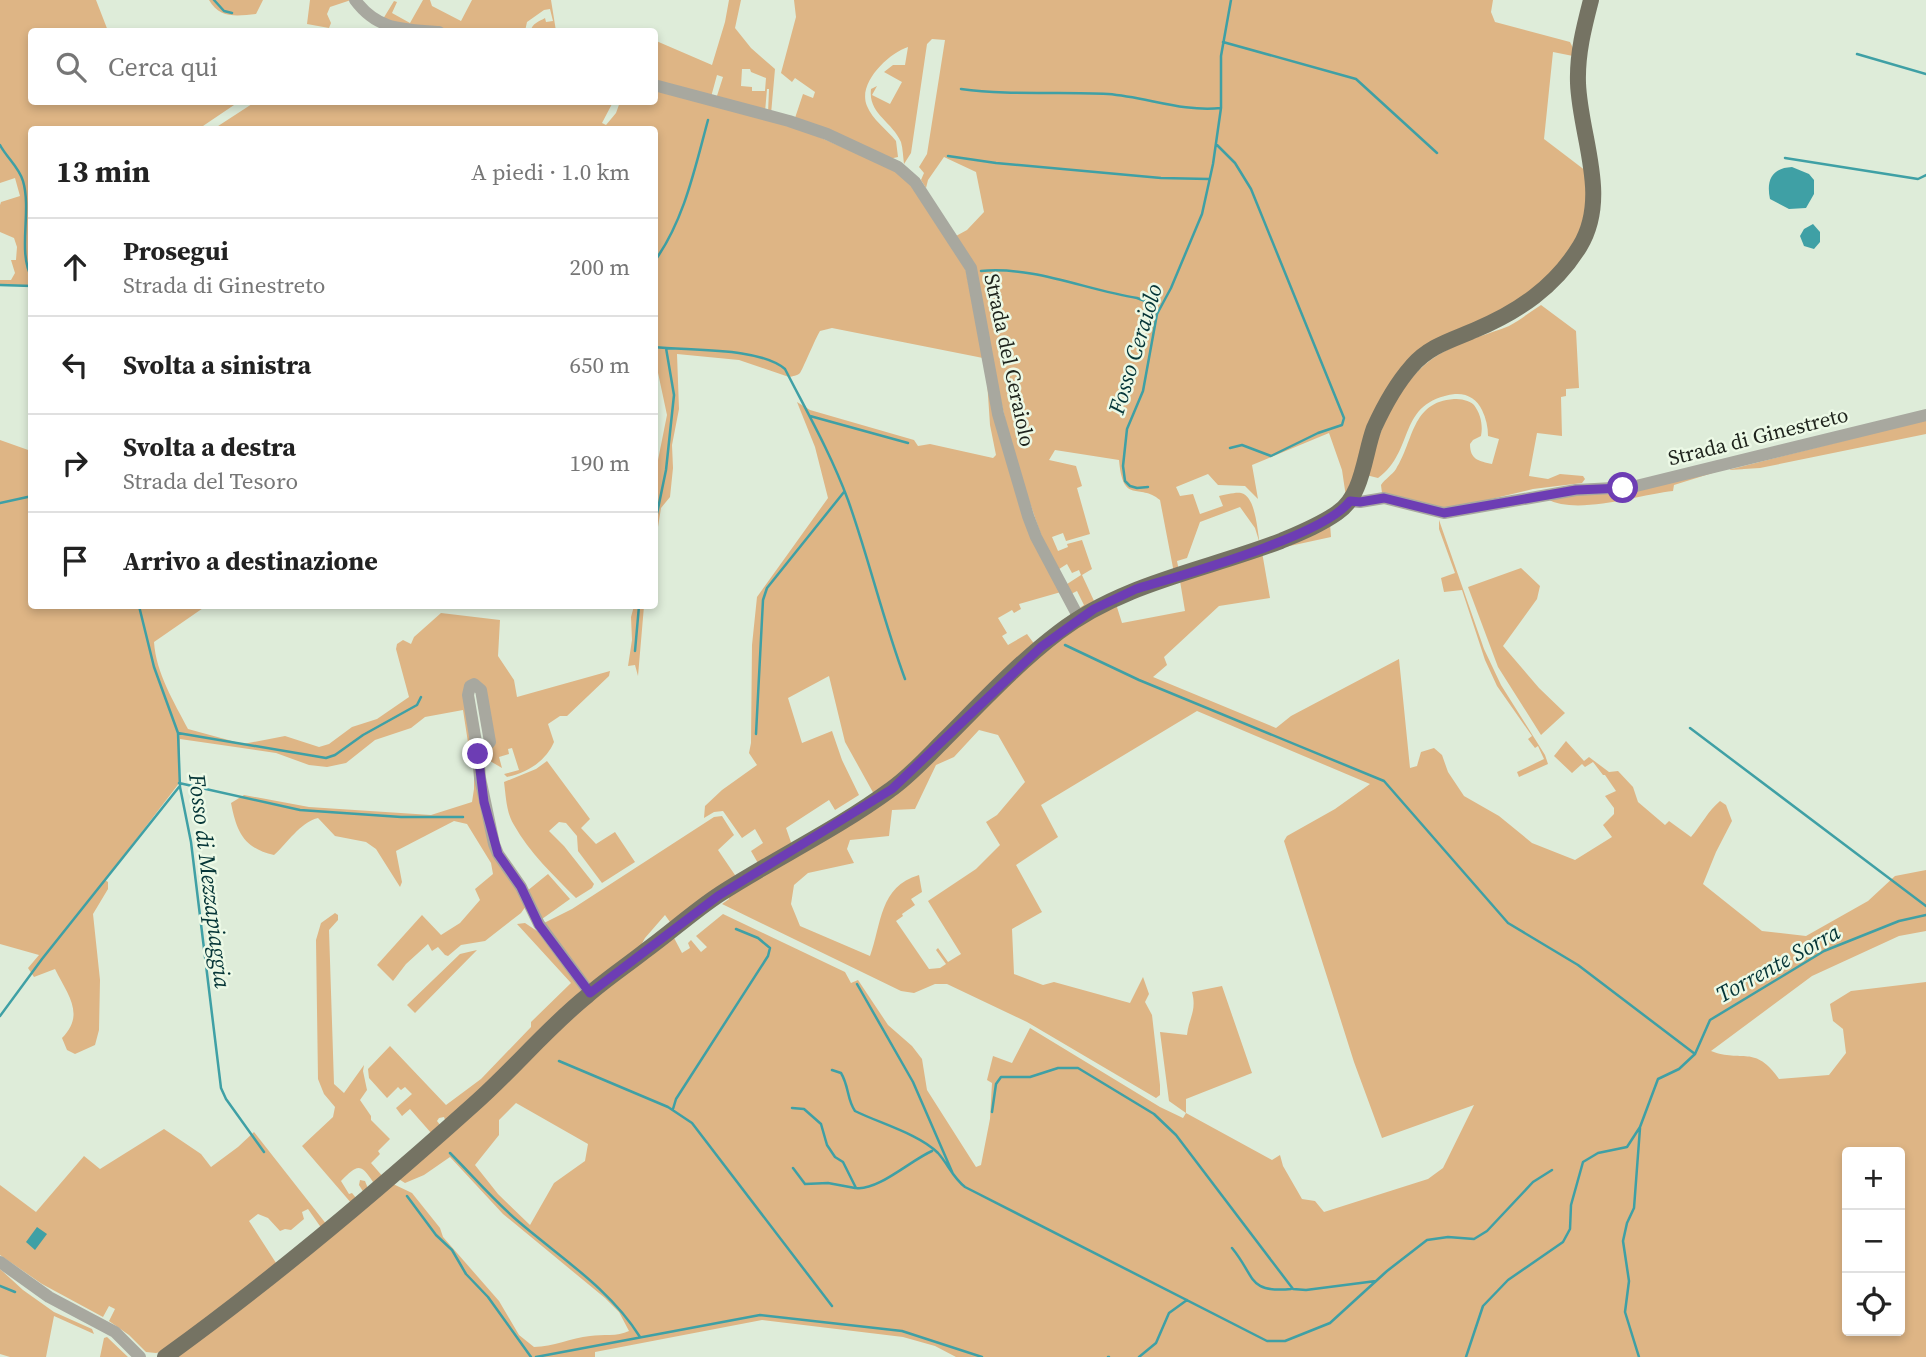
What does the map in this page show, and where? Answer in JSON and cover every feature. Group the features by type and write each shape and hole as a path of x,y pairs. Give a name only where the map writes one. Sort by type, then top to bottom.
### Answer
{"main road":[{"path":"165,1357 285,1268 391,1179 490,1090 555,1024 590,993 718,896 892,789 1027,659 1079,618 1136,589 1292,536 1339,512 1350,501 1380,415 1411,367 1435,346 1498,320 1541,293 1566,266 1585,237 1592,216 1594,189 1584,136 1578,77 1580,45 1591,0"}],"street":[{"path":"355,0 374,19 395,28"},
{"name":"Strada del Ceraiolo","path":"658,86 789,121 827,134 898,167 915,182 971,268 998,414 1028,516 1036,537 1079,618"},
{"name":"Strada di Ginestreto","path":"1350,501 1384,498 1444,513 1576,490 1632,487 1926,415"},
{"path":"478,754 490,742 481,690 474,684 470,686 468,695 484,802 498,854 521,887 539,925 590,993"},
{"path":"0,1262 49,1297 115,1332 140,1357"}],"shaded area":[{"path":"0,0 96,0 107,28 28,28 28,105 234,105 203,126 28,126 28,287 0,284 0,280 11,280 15,273 11,260 16,260 17,247 14,238 0,232 0,205 1,202 20,196 15,178 0,183"},
{"path":"209,0 263,0 256,14 236,15 218,10"},
{"path":"310,0 351,0 330,7 327,14 331,23 329,28 307,24"},
{"path":"423,0 430,0 432,6 461,21 472,0 551,0 556,28 532,28 545,18 546,22 553,21 550,9 527,22 526,28 401,27 383,19 394,1 397,2 392,13 410,23"},
{"path":"729,0 741,0 735,28 751,48 775,69 771,114 768,113 769,89 765,112 716,99 723,77 717,75 711,97 658,81 658,42 712,65","holes":["742,69 750,69 751,72 766,78 765,91 752,91 752,87 741,86"]},
{"path":"794,0 1493,0 1491,12 1495,22 1570,42 1574,50 1573,56 1553,52 1544,139 1586,171 1589,190 1583,230 1543,286 1410,360 1346,497 1342,470 1329,433 1252,465 1258,499 1245,486 1218,485 1208,474 1176,487 1180,496 1193,494 1200,514 1223,506 1219,496 1241,493 1246,496 1253,507 1260,544 1255,528 1240,507 1200,522 1187,558 1177,561 1179,571 1174,573 1160,500 1128,488 1121,474 1119,460 1055,450 1049,460 1076,466 1082,486 1077,488 1090,534 1066,541 1063,533 1052,537 1058,551 1068,547 1067,544 1082,540 1092,569 1082,575 1095,603 1078,609 1084,605 1077,591 1069,595 1064,586 1081,575 1079,570 1072,573 1067,564 1056,571 1025,492 983,325 956,236 967,230 984,212 976,172 944,157 928,180 926,188 921,180 924,173 919,167 927,154 945,40 932,39 927,44 911,153 904,164 901,142 873,105 871,89 877,86 872,95 890,104 902,82 884,72 893,65 905,65 908,47 900,50 877,70 865,97 869,111 896,141 898,157 889,159 795,118 803,94 813,98 815,92 795,78 792,82 781,73 796,17"},
{"path":"658,89 794,126 899,172 912,184 965,266 983,358 832,328 820,331 800,373 789,377 739,360 677,354 679,409 672,445 670,497 661,508 658,527 658,460 667,415 658,373 658,126 218,126 250,105 611,105 602,123 606,125 619,105 658,105"},
{"path":"1541,305 1576,331 1579,388 1566,389 1566,396 1561,397 1562,436 1537,433 1529,476 1548,479 1560,474 1583,476 1585,479 1582,483 1533,489 1449,509 1382,493 1381,485 1396,469 1421,415 1440,402 1459,399 1474,405 1480,416 1482,432 1481,436 1470,444 1472,453 1479,461 1492,464 1499,439 1488,436 1486,419 1477,403 1467,396 1455,394 1436,399 1423,407 1415,417 1390,467 1378,478 1366,475 1386,420 1405,386 1417,372 1449,349 1509,326"},
{"path":"987,380 1061,592 1019,604 1021,609 1014,613 1012,610 998,618 1007,633 1002,636 1008,645 1027,634 1035,645 875,796 845,742 829,676 788,698 802,743 832,731 859,795 835,810 829,800 786,828 793,848 759,865 751,851 763,843 755,829 742,838 723,811 714,812 704,818 705,806 757,765 749,753 752,645 757,597 828,498 815,447 797,402 810,410 914,440 918,446 930,444 993,458 996,455 990,425"},
{"path":"1926,420 1926,434 1760,468 1728,470"},
{"path":"0,440 28,450 28,609 202,609 154,642 162,676 188,729 243,744 285,736 319,747 329,744 352,727 377,719 409,697 397,644 403,640 411,644 414,637 441,613 500,620 498,656 514,680 517,697 610,671 609,676 567,716 560,716 548,724 554,742 541,760 522,773 507,777 504,774 519,770 512,748 508,749 509,754 499,757 502,768 482,760 484,690 469,683 476,759 471,762 463,710 425,717 411,728 375,740 346,763 327,767 309,765 276,753 180,739 180,782 105,880 108,882 108,889 93,914 100,980 99,1030 95,1045 75,1054 67,1050 62,1038 73,1021 73,1012 69,995 55,969 34,977 28,968 39,955 0,944"},
{"path":"1719,471 1674,485 1673,491 1609,503 1575,505 1560,504 1547,499"},
{"path":"1439,520 1484,649 1501,685 1545,755 1548,764 1519,777 1517,772 1544,759 1538,746 1535,748 1528,739 1532,736 1497,686 1485,660 1462,590 1444,592 1441,578 1455,573 1439,529"},
{"path":"1330,524 1331,537 1262,552 1270,598 1219,606 1164,657 1167,665 1153,677 1276,728 1291,716 1399,659 1410,768 1417,766 1421,752 1434,748 1442,755 1448,772 1464,796 1499,816 1532,843 1575,860 1612,837 1603,825 1614,814 1614,808 1605,796 1616,791 1593,762 1585,767 1582,764 1572,773 1554,756 1566,741 1584,761 1589,757 1609,772 1618,771 1633,787 1638,802 1665,825 1669,821 1691,837 1720,801 1726,805 1732,821 1703,884 1762,931 1806,936 1868,901 1895,876 1926,870 1926,931 1899,936 1812,976 1711,1051 1755,1058 1770,1068 1779,1079 1829,1075 1846,1053 1843,1029 1833,1021 1830,1004 1851,991 1926,982 1926,1357 956,1357 935,1346 903,1337 762,1320 595,1352 595,1357 176,1357 391,1183 412,1193 440,1228 443,1237 499,1301 519,1335 534,1347 629,1331 619,1312 605,1298 503,1214 450,1157 424,1175 405,1183 397,1178 564,1019 673,936 682,953 690,948 688,943 691,940 701,952 707,947 696,936 723,914 845,972 851,983 858,980 888,1025 912,1046 922,1059 927,1090 976,1167 981,1165 990,1119 992,1083 987,1080 993,1056 1012,1063 1030,1028 1160,1107 1183,1118 1186,1113 1272,1160 1280,1155 1283,1166 1302,1199 1315,1201 1324,1212 1428,1179 1443,1168 1474,1105 1382,1138 1354,1062 1284,841 1287,836 1335,809 1370,784 1197,711 1041,805 1058,837 1016,865 1042,912 1012,929 1014,974 1043,985 1054,982 1130,1003 1143,977 1149,994 1145,1002 1152,1015 1160,1085 1160,1095 1156,1098 1027,1022 947,984 935,984 914,993 901,991 722,904 729,899 728,896 842,829 1058,638 1116,604 1122,623 1185,611 1180,581","holes":["979,730 998,735 1025,782 997,815 986,822 1000,845 976,869 928,901 961,954 948,962 938,948 936,950 946,964 940,968 929,969 896,921 915,905 911,899 922,892 919,875 896,888 889,897 870,956 800,926 791,904 794,885 808,873 854,863 847,849 850,840 889,836 892,810 915,809 936,765 954,757","516,1103 588,1144 585,1161 554,1183 530,1225 498,1194 475,1165 499,1135 499,1120"]},
{"path":"1521,568 1540,586 1537,599 1503,646 1539,688 1565,713 1541,735 1498,667 1468,587"},
{"path":"633,609 644,609 638,676 635,665 628,666 632,640"},
{"path":"547,761 590,819 581,828 596,844 615,832 635,862 602,883 578,851 577,836 566,823 559,822 549,831 594,884 576,898 527,845 511,820 508,809 504,782 536,769"},
{"path":"474,767 492,845 526,906 485,941 461,945 448,956 438,947 432,951 428,944 406,964 393,981 377,965 422,915 441,935 460,923 480,900 475,889 493,874 491,863 467,824 454,821 396,851 402,882 400,887 376,849 366,842 335,836 318,818 299,829 274,855 255,848 239,831 231,803 244,795 309,807 431,815 472,802"},
{"path":"722,816 734,835 718,850 737,878 653,936 670,922 665,915 639,949 590,985 544,923 572,909 714,817"},
{"path":"548,874 570,899 542,919 527,891"},
{"path":"335,913 338,920 329,930 334,1084 344,1093 364,1065 367,1090 360,1100 371,1120 390,1139 371,1163 384,1178 378,1183 373,1182 365,1171 358,1168 341,1181 349,1194 352,1193 356,1198 364,1193 359,1185 360,1180 365,1181 369,1191 352,1204 302,1146 333,1117 335,1107 324,1094 318,1079 316,940 321,923"},
{"path":"525,923 543,935 583,985 581,991 505,1070 445,1120 444,1117 439,1118 437,1121 441,1126 432,1134 410,1109 402,1116 396,1108 412,1094 405,1087 401,1090 398,1087 387,1098 369,1078 368,1069 390,1046 446,1105 481,1079 531,1027 531,1022 571,983 517,924"},
{"path":"477,950 415,1013 407,1005 460,954"},
{"path":"1222,986 1252,1073 1186,1099 1186,1113 1169,1101 1160,1032 1187,1035 1193,1009 1192,992"},
{"path":"164,1129 201,1154 211,1167 254,1132 327,1225 322,1229 308,1209 302,1212 304,1219 291,1230 280,1231 268,1218 258,1214 249,1221 278,1266 165,1351 156,1353 146,1352 129,1335 109,1321 115,1309 109,1306 103,1317 42,1284 0,1255 0,1185 36,1212 84,1156 100,1169"},
{"path":"0,1269 23,1290 54,1312 92,1329 94,1334 54,1316 46,1357 10,1357 0,1354"},
{"path":"107,1337 128,1357 100,1357 104,1338"}],"water":[{"path":"1792,167 1809,174 1814,180 1814,194 1806,208 1789,209 1770,199 1769,186 1772,176 1780,170"},
{"path":"1813,224 1820,232 1820,242 1814,249 1804,246 1800,236 1804,229"},
{"path":"37,1227 47,1234 35,1250 26,1242"}],"waterway":[{"path":"214,0 224,11 232,13"},
{"name":"Fosso Ceraiolo","path":"1148,487 1137,488 1125,481 1123,466 1127,429 1143,391 1157,314 1202,214 1221,108 1221,56 1231,0"},
{"path":"1223,42 1356,79 1437,153"},
{"path":"1857,54 1926,74"},
{"path":"961,89 1108,94 1192,108 1221,108"},
{"path":"658,256 681,212 708,120"},
{"name":"Fosso di Mezzapiaggia","path":"0,145 23,181 28,268"},
{"path":"1217,145 1235,163 1251,189 1344,418 1342,425 1318,433 1271,456 1242,445 1230,448"},
{"path":"948,156 1161,178 1209,179"},
{"path":"1785,158 1918,179 1926,175"},
{"path":"981,271 1001,270 1040,275 1137,298 1145,301 1157,314"},
{"path":"0,285 28,286"},
{"path":"658,347 742,353 773,362 785,369 848,500 905,679"},
{"path":"658,509 666,470 674,395 666,348"},
{"path":"810,416 908,443"},
{"path":"756,734 763,600 767,588 844,492"},
{"path":"0,503 28,497"},
{"name":"Fosso di Mezzapiaggia","path":"140,609 154,667 178,733 180,787 191,842 221,1088 264,1152"},
{"path":"635,651 639,609"},
{"path":"1065,645 1139,680 1384,781 1508,923 1578,965 1695,1054"},
{"path":"178,733 326,758 417,705 421,697"},
{"path":"1690,728 1926,906"},
{"path":"179,783 300,810 401,817 463,817"},
{"path":"0,1016 179,787"},
{"name":"Torrente Sorra","path":"1466,1357 1483,1306 1508,1280 1563,1242 1570,1229 1571,1205 1583,1162 1598,1153 1627,1147 1640,1127 1658,1079 1679,1069 1695,1054 1710,1020 1824,951 1899,921 1926,915"},
{"path":"673,1109 676,1099 768,956 770,948 758,938 736,929"},
{"path":"857,984 913,1082 953,1174"},
{"path":"559,1061 668,1107 692,1123 832,1306"},
{"path":"992,1112 996,1084 1001,1077 1030,1077 1058,1068 1078,1068 1154,1114 1176,1135 1293,1289 1306,1290 1376,1281"},
{"path":"832,1070 841,1073 855,1111 930,1146 965,1187 1267,1341 1285,1341 1330,1323 1387,1271 1427,1240 1448,1237 1474,1239 1487,1231 1533,1182 1552,1170"},
{"path":"792,1108 804,1109 821,1124 827,1145 835,1157 843,1162 856,1188 874,1185 932,1151"},
{"path":"1639,1357 1625,1312 1629,1281 1623,1241 1634,1208 1640,1128"},
{"path":"450,1153 510,1214 600,1289 640,1337"},
{"path":"793,1168 805,1184 828,1183 855,1188"},
{"path":"407,1196 436,1235 452,1250 466,1274 488,1297 531,1357"},
{"path":"1232,1248 1259,1285 1277,1290 1291,1289"},
{"path":"0,1286 15,1292"},
{"path":"1139,1357 1156,1343 1169,1313 1187,1300"},
{"path":"536,1357 760,1315 902,1331 982,1357"}],"route":[{"path":"478,754 484,802 498,854 527,897 539,925 590,993 718,896 892,789 1027,659 1079,618 1112,600 1136,589 1292,536 1344,509 1350,501 1384,498 1444,513 1576,490 1623,488"}]}
